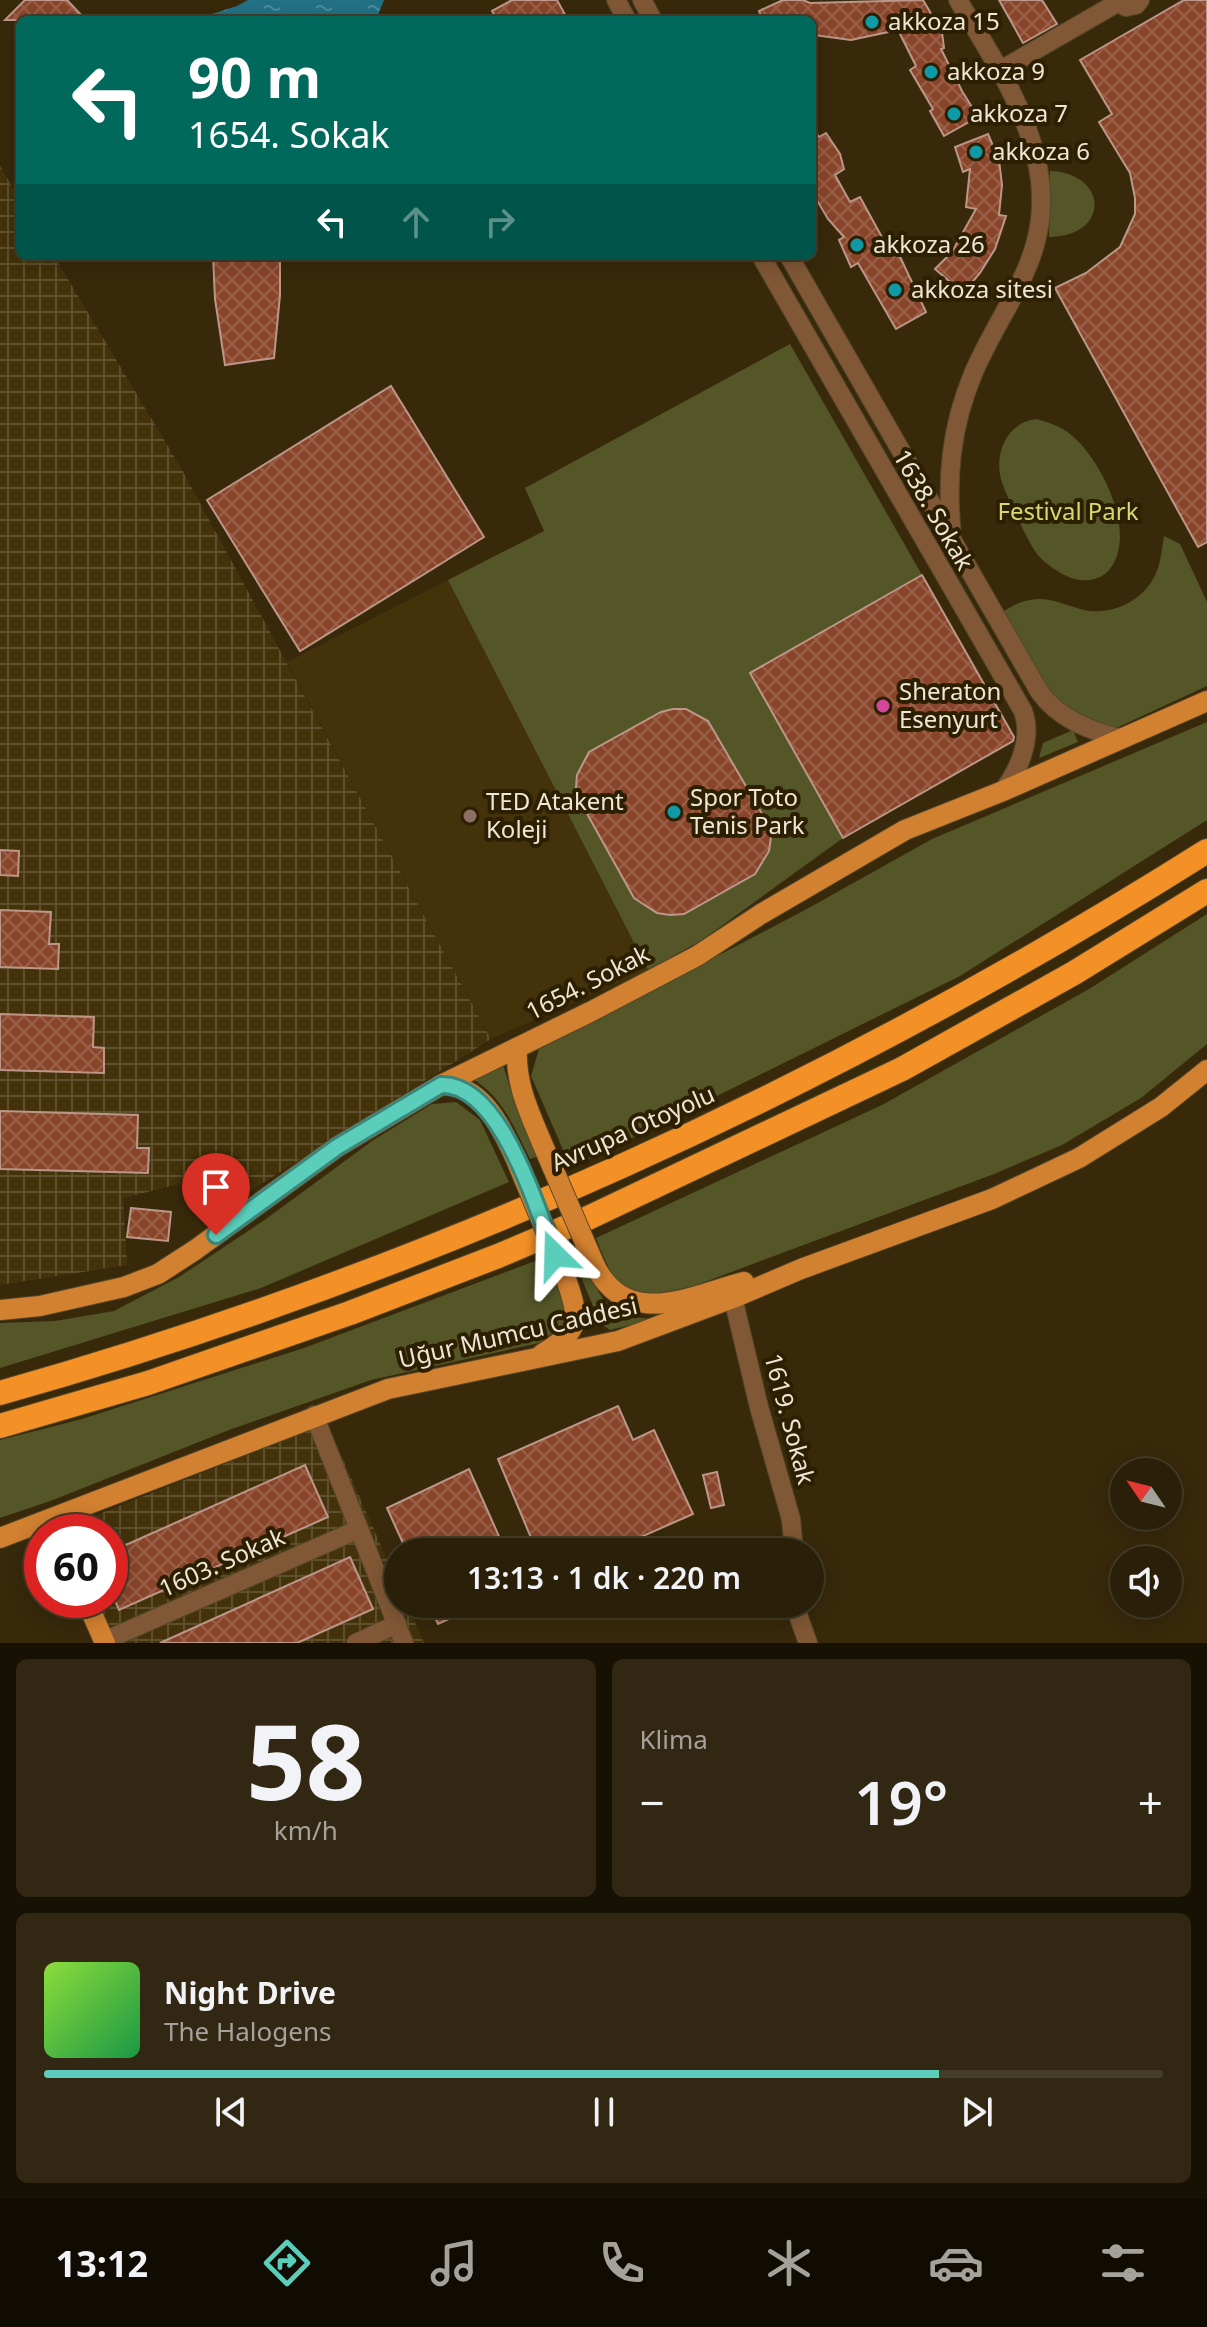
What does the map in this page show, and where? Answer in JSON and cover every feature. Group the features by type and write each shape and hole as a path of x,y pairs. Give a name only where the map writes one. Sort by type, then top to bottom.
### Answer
{"highway":[{"name":"Avrupa Otoyolu","path":"0,1393 202,1330 326,1286 476,1229 718,1123 860,1052 1009,971 1207,851"},
{"path":"0,1426 148,1383 350,1313 588,1218 902,1069 1074,973 1207,891"}],"main road":[{"name":"1654. Sokak","path":"0,1310 40,1306 124,1287 158,1274 337,1147 441,1085 697,956 774,906 905,830 1003,791 1207,701"},
{"path":"517,1048 516,1069 520,1086 542,1143 595,1266 606,1284 618,1294 635,1303 653,1305 801,1269"},
{"name":"Uğur Mumcu Caddesi","path":"81,1514 314,1415 388,1389 618,1341 992,1199 1079,1158 1161,1107 1207,1070"},
{"path":"441,1085 456,1086 482,1102 499,1125 575,1306 574,1323 558,1344 532,1360"},
{"name":"Uğur Mumcu Caddesi","path":"0,1538 24,1533"},
{"path":"94,1618 105,1642"}],"street":[{"path":"953,541 948,483 957,423 981,355 1014,299 1028,268 1038,235 1040,211 1039,173 1033,147 999,71 958,0"},
{"path":"999,71 1116,2 1131,7 1140,0"},
{"name":"1638. Sokak","path":"763,260 1023,711 1026,739 1016,771 1003,791"},
{"name":"1638. Sokak","path":"791,260 1045,700 1080,724 1123,739"},
{"name":"1619. Sokak","path":"733,1298 759,1407 791,1519 793,1538"},
{"path":"314,1415 404,1643"},
{"name":"1603. Sokak","path":"105,1642 359,1529"},
{"path":"799,1618 808,1643"},
{"path":"356,1643 397,1624"}],"shaded area":[{"path":"0,166 16,193 16,260 56,260 181,468 491,1039 234,1201 215,1175 123,1198 127,1265 0,1285"},
{"name":"TED Atakent Koleji","path":"448,580 648,970 491,1039 287,662"},
{"path":"327,1423 384,1552 384,1618 413,1618 424,1643 113,1643 102,1618 128,1618 128,1514 99,1514"}],"green space":[{"path":"1050,171 1069,174 1083,182 1092,192 1094,204 1092,216 1083,227 1069,234 1049,237"},
{"path":"790,344 922,575 750,673 843,838 702,940 648,970 448,580 544,531 525,488"},
{"name":"Festival Park","path":"1036,419 1062,429 1082,445 1104,478 1112,498 1120,537 1117,555 1109,570 1097,578 1075,579 1058,572 1043,560 1027,537 1003,485 999,469 1005,440 1018,426"},
{"path":"1164,536 1180,544 1207,602 1207,686 1103,734 1069,718 996,616 1016,604 1037,599 1095,611 1127,604 1151,583 1159,564"},
{"path":"1207,722 1207,820 960,976 571,1168 531,1076 539,1049 805,910 932,839"},
{"path":"1073,730 1078,742 1039,758 1043,743"},
{"path":"1207,914 1207,1044 1141,1098 1062,1145 994,1174 694,1286 642,1293 630,1290 612,1274 596,1238 882,1105 1089,989"},
{"path":"503,1065 539,1156 530,1159 493,1095 473,1079"},
{"path":"456,1102 480,1120 509,1182 261,1288 0,1368 0,1323 55,1321 114,1311 179,1277 266,1219 372,1141 432,1104"},
{"path":"543,1258 565,1295 566,1323 539,1343 371,1380 229,1430 0,1518 0,1440 82,1419 304,1348"},
{"path":"587,1269 611,1307 629,1316 655,1319 610,1330 600,1323 579,1272"}],"water":[{"path":"248,0 384,0 378,16 206,16"}],"building":[{"path":"25,0 67,0 82,16 16,16 16,20 5,20"},
{"path":"512,0 557,0 566,16 495,16 492,11"},
{"path":"783,0 810,3 923,0 942,32 944,48 941,49 978,117 944,136 930,111 933,109 910,70 916,66 898,30 851,40 816,35 816,16 761,16 759,11"},
{"path":"999,0 1042,0 1057,24 1023,43"},
{"path":"1184,0 1207,0 1207,542 1198,547 1055,288 1086,273 1120,247 1135,214 1130,173 1099,122 1112,114 1080,60"},
{"path":"816,132 819,137 826,133 840,154 844,169 835,175 850,202 860,197 889,250 895,246 926,312 896,329 858,263 851,267 839,240 844,237 816,199"},
{"path":"988,134 999,160 1002,185 999,215 1006,216 995,249 963,293 935,269 952,252 976,209 966,207 970,169 963,172 955,147"},
{"path":"213,260 280,260 274,358 225,365 215,299"},
{"path":"391,386 484,537 300,651 207,500"},
{"name":"Sheraton Esenyurt","path":"922,575 1014,737 1013,741 843,838 750,673"},
{"name":"Spor Toto Tenis Park","path":"686,709 708,721 768,824 771,837 769,851 755,874 684,914 670,915 657,913 634,898 580,801 576,788 577,775 589,752 661,712"},
{"path":"0,850 19,851 18,876 0,875"},
{"path":"0,910 51,912 49,944 59,944 58,969 0,967"},
{"path":"0,1014 94,1017 93,1047 104,1048 104,1073 0,1070"},
{"path":"0,1111 138,1115 137,1148 149,1148 148,1173 0,1169"},
{"path":"131,1208 171,1212 168,1241 127,1237"},
{"path":"618,1406 633,1440 654,1430 693,1514 639,1538 531,1538 498,1459"},
{"path":"305,1465 328,1517 128,1606 128,1544"},
{"path":"469,1469 500,1538 401,1538 387,1508"},
{"path":"717,1472 724,1505 711,1508 703,1475"},
{"path":"350,1557 373,1609 297,1643 160,1643"},
{"path":"435,1618 451,1618 438,1624"}],"place":[{"name":"akkoza 15","path":"872,22"},
{"name":"akkoza 9","path":"931,72"},
{"name":"akkoza 7","path":"954,114"},
{"name":"akkoza 6","path":"976,152"},
{"name":"akkoza 26","path":"857,245"},
{"name":"akkoza sitesi","path":"895,290"},
{"name":"Sheraton Esenyurt","path":"883,706"},
{"name":"Spor Toto Tenis Park","path":"674,812"},
{"name":"TED Atakent Koleji","path":"470,816"}],"route":[{"path":"216,1235 337,1147 441,1085 448,1084 472,1094 495,1118 515,1157 555,1255"}]}
